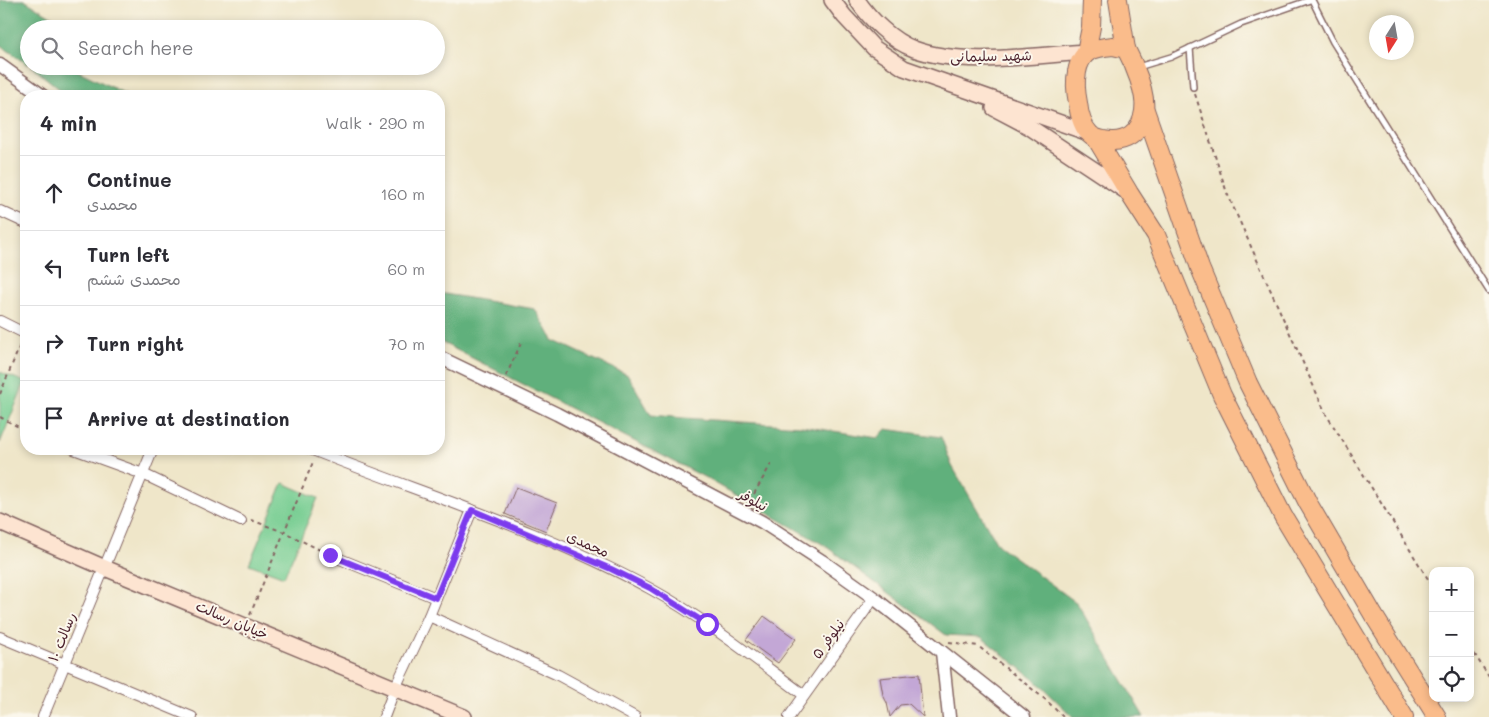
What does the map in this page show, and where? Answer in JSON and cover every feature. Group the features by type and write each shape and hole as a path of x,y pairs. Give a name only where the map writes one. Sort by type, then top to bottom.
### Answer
{"highway":[{"path":"1092,0 1091,27 1086,52 1078,65 1076,74 1079,112 1083,123 1156,235 1222,395 1282,516 1404,717"},
{"path":"1118,0 1126,49 1135,68 1145,110 1200,268 1248,383 1308,503 1374,616 1437,717"},
{"path":"1086,52 1099,47 1112,46 1126,49"},
{"path":"1092,136 1113,142 1126,140 1137,130 1145,110"}],"main road":[{"path":"832,0 844,16 874,48 904,68 1092,136"},
{"name":"شهید سلیمانی","path":"857,0 888,34 913,49 942,57 973,59 1086,52"},
{"path":"951,85 1028,126 1129,193"},
{"name":"خیابان رسالت","path":"0,522 105,568 464,717"}],"street":[{"path":"0,65 35,90"},
{"path":"0,211 20,220"},
{"path":"0,321 20,330"},
{"name":"نیلوفر","path":"445,360 557,414 744,512 822,561 874,598 1020,716"},
{"path":"91,455 143,474 241,522"},
{"name":"رسالت ۱۰","path":"43,717 151,455"},
{"name":"محمدی","path":"328,455 472,510 564,548 650,588 707,624 804,695"},
{"path":"384,717 395,688 429,616 472,510"},
{"path":"330,555 436,598"},
{"name":"نیلوفر ۵","path":"788,717 874,598"},
{"path":"429,616 558,675 635,717"},
{"path":"0,637 192,717"},
{"path":"942,652 949,717"}],"lane":[{"path":"1135,68 1171,57 1241,24 1311,0 1333,42 1489,291"},
{"path":"1190,48 1193,87"}],"path":[{"path":"1193,87 1227,193 1326,414 1429,580"},
{"path":"501,388 522,341"},
{"path":"0,394 20,347"},
{"path":"0,417 20,428"},
{"path":"246,626 316,455"},
{"path":"744,512 771,464"},
{"path":"241,522 254,520 284,532 330,555"},
{"path":"1474,653 1489,677"}],"green space":[{"path":"0,0 24,0 56,19 20,20 20,59 0,45"},
{"path":"42,75 87,75 118,90 61,90"},
{"path":"445,294 535,309 553,340 628,375 651,415 801,426 878,438 886,429 941,437 952,466 998,545 1077,603 1144,717 1073,717 1035,680 981,637 946,635 824,545 706,478 445,344"},
{"path":"0,372 20,380 20,394 0,443"},
{"path":"283,483 318,498 284,577 249,564"}],"building":[{"path":"516,487 557,503 546,531 505,514"},
{"path":"764,616 796,639 778,663 746,640"},
{"path":"919,674 923,717 909,704 900,705 890,717 880,678"}],"route":[{"path":"330,555 436,598 472,510 611,569 650,588 707,624"}]}
